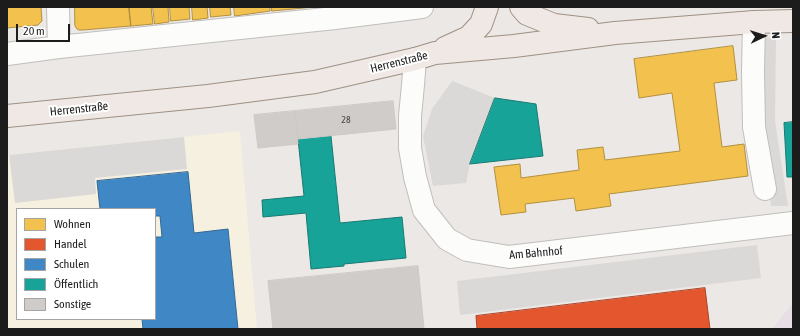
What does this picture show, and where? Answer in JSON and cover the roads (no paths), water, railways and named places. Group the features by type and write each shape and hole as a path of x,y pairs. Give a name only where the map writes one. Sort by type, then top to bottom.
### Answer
{"main road":[{"path":"425,56 469,37 481,24 487,7"},
{"path":"521,7 527,14 554,25 615,33"},
{"name":"Herrenstraße","path":"7,116 208,96 315,82 425,56 615,33 754,22 793,21"}],"street":[{"path":"58,7 59,47"},
{"path":"7,54 335,13 422,7"},
{"path":"754,22 754,127 765,189"},
{"name":"Am Bahnhof","path":"425,56 410,116 410,148 415,177 424,210 447,239 467,250 510,257 793,223"}]}
